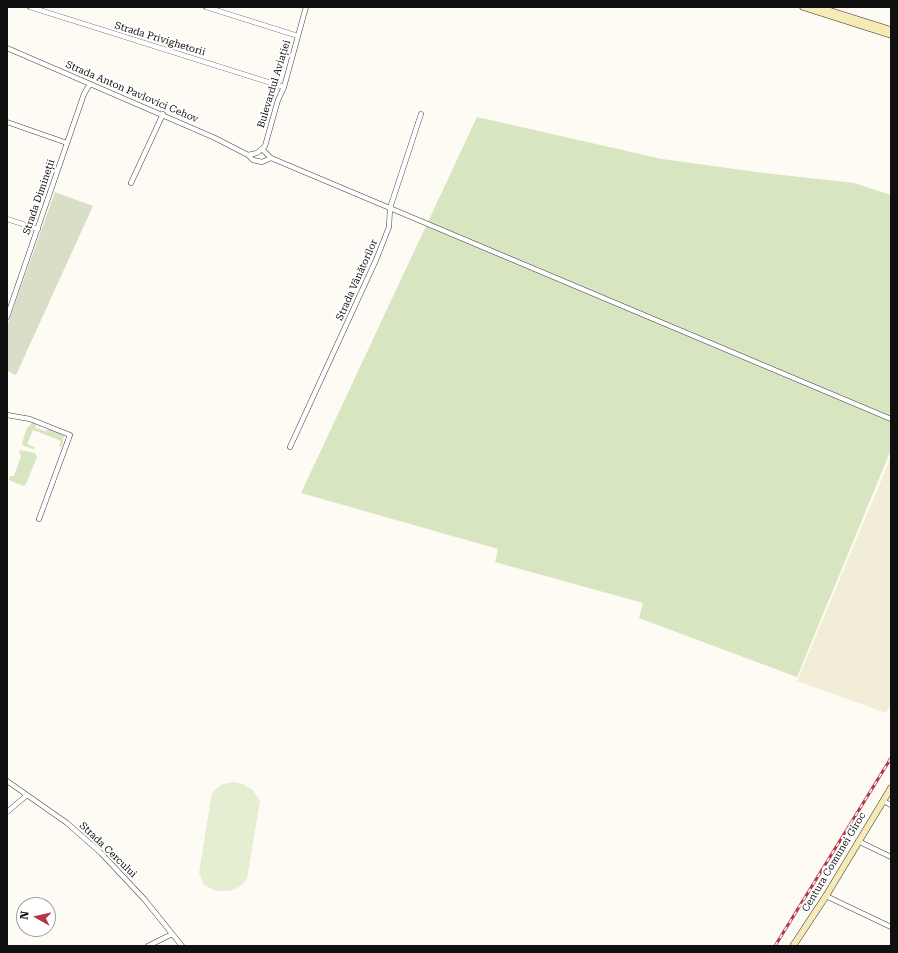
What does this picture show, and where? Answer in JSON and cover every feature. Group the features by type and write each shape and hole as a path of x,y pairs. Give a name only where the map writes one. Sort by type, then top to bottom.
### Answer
{"main road":[{"path":"803,7 891,35"},
{"path":"818,7 891,30"},
{"name":"Centura Comunei Giroc","path":"794,946 891,788"}],"street":[{"name":"Strada Privighetorii","path":"30,7 284,87"},
{"path":"206,7 298,36"},
{"name":"Bulevardul Aviației","path":"263,150 278,100 284,87 306,7"},
{"name":"Strada Anton Pavlovici Cehov","path":"7,48 163,114 248,155 257,161 262,162 271,158"},
{"name":"Strada Dimineții","path":"7,316 84,94 90,84"},
{"path":"131,184 163,114"},
{"name":"Strada Vânătorilor","path":"290,447 376,260 389,227 390,208 421,114"},
{"path":"7,122 67,143"},
{"path":"248,155 258,153 263,150 271,158 891,419"},
{"path":"7,219 38,229"},
{"path":"7,415 24,418 70,435 38,519"},
{"name":"Strada Cercului","path":"7,781 67,823 101,853 122,874 182,946"},
{"path":"7,812 27,795"},
{"path":"883,801 891,805"},
{"path":"858,841 891,857"},
{"path":"826,896 891,927"},
{"path":"148,946 172,934"}],"shaded area":[{"path":"891,457 891,704 886,713 797,681"}],"green space":[{"path":"477,117 662,159 764,173 854,183 891,195 891,450 797,677 639,618 643,603 495,562 498,549 301,493"},
{"path":"55,192 93,206 16,375 7,371 7,326"},
{"path":"33,422 37,423 35,428 46,431 48,429 64,435 62,447 59,446 61,441 33,430 27,444 36,448 33,449 24,446 22,443 27,428"},
{"path":"20,450 35,453 37,457 26,484 23,486 9,480 10,476 14,476 21,456 19,452"},
{"path":"233,782 243,784 253,790 260,801 247,879 239,887 229,891 216,891 204,885 199,873 212,792 223,784"}],"railway":[{"path":"775,946 891,758"}]}
